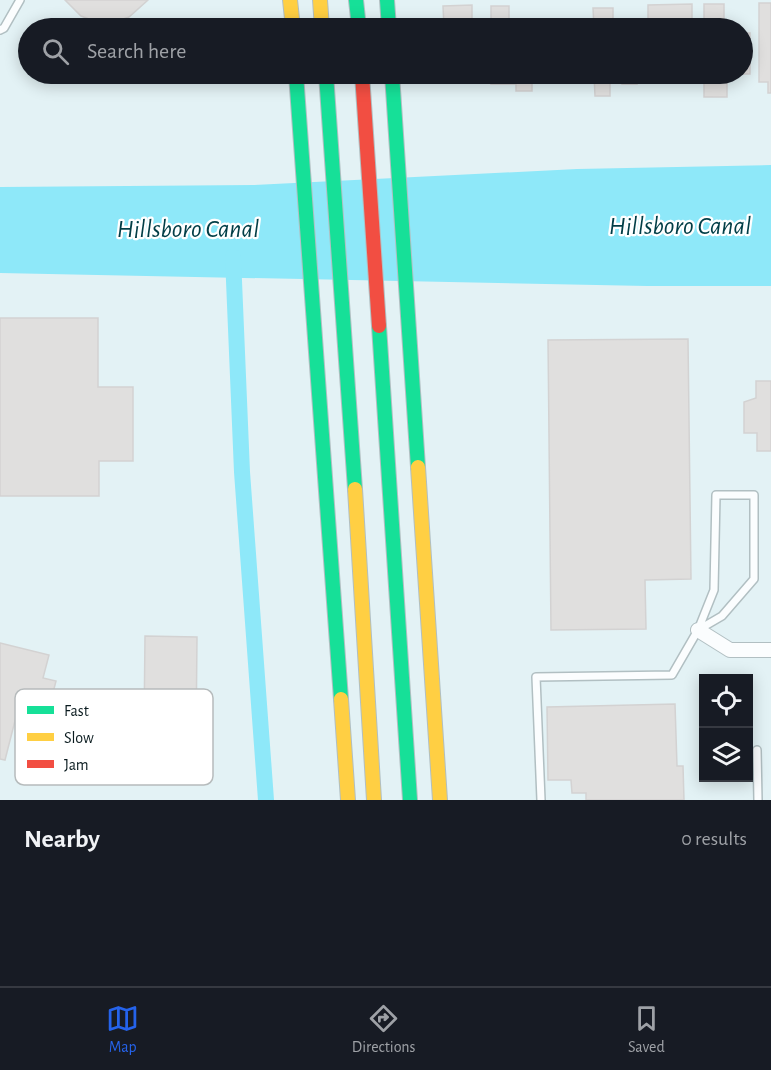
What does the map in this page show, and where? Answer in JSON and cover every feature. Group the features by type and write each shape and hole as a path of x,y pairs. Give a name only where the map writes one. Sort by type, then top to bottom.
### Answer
{"highway":[{"path":"290,0 292,18"},
{"path":"320,0 321,18"},
{"path":"356,0 358,18"},
{"path":"387,0 388,18"},
{"path":"297,84 348,800"},
{"path":"327,84 344,307 374,800"},
{"path":"363,84 380,305 411,800"},
{"path":"393,84 440,800"}],"street":[{"path":"698,630 730,650 771,650"}],"lane":[{"path":"0,30 4,28 20,0"},
{"path":"541,800 536,677 672,675 698,630 714,590 716,495 754,495 754,579 722,616 698,630"},
{"path":"757,750 758,800"}],"water":[{"name":"Hillsboro Canal","path":"771,165 771,286 647,286 0,273 0,187 254,185 577,169"}],"building":[{"path":"65,0 148,0 126,18 81,16"},
{"path":"759,3 771,3 771,93 768,93 768,82 759,82"},
{"path":"692,4 692,18 648,18 648,5"},
{"path":"704,4 724,4 724,18 704,18"},
{"path":"472,5 472,18 444,18 443,6"},
{"path":"491,6 509,6 509,18 491,18"},
{"path":"593,8 613,8 613,18 594,18"},
{"path":"516,84 532,84 532,91 516,91"},
{"path":"594,84 610,84 610,96 595,96"},
{"path":"704,84 727,84 727,97 704,97"},
{"path":"0,318 98,318 98,387 133,387 133,461 99,461 99,496 0,496"},
{"path":"688,339 691,579 645,580 646,629 551,630 548,340"},
{"path":"756,381 771,381 771,451 757,451 757,433 744,433 744,402 756,398"},
{"path":"145,636 197,637 197,689 144,689"},
{"path":"0,643 49,655 43,678 56,681 54,689 15,689 15,721 5,760 0,759"},
{"path":"675,704 677,766 683,766 684,800 586,800 586,793 572,793 571,780 548,780 547,707"}],"waterway":[{"path":"233,257 242,472 266,800"}],"traffic: fast":[{"path":"356,0 358,18"},
{"path":"387,0 388,18"},
{"path":"297,84 341,699"},
{"path":"327,84 355,489"},
{"path":"393,84 418,467"},
{"path":"379,326 410,800"}],"traffic: slow":[{"path":"290,0 292,18"},
{"path":"320,0 321,18"},
{"path":"418,467 440,800"},
{"path":"355,489 374,800"},
{"path":"341,699 348,800"}],"traffic: jam":[{"path":"363,84 379,326"}]}
